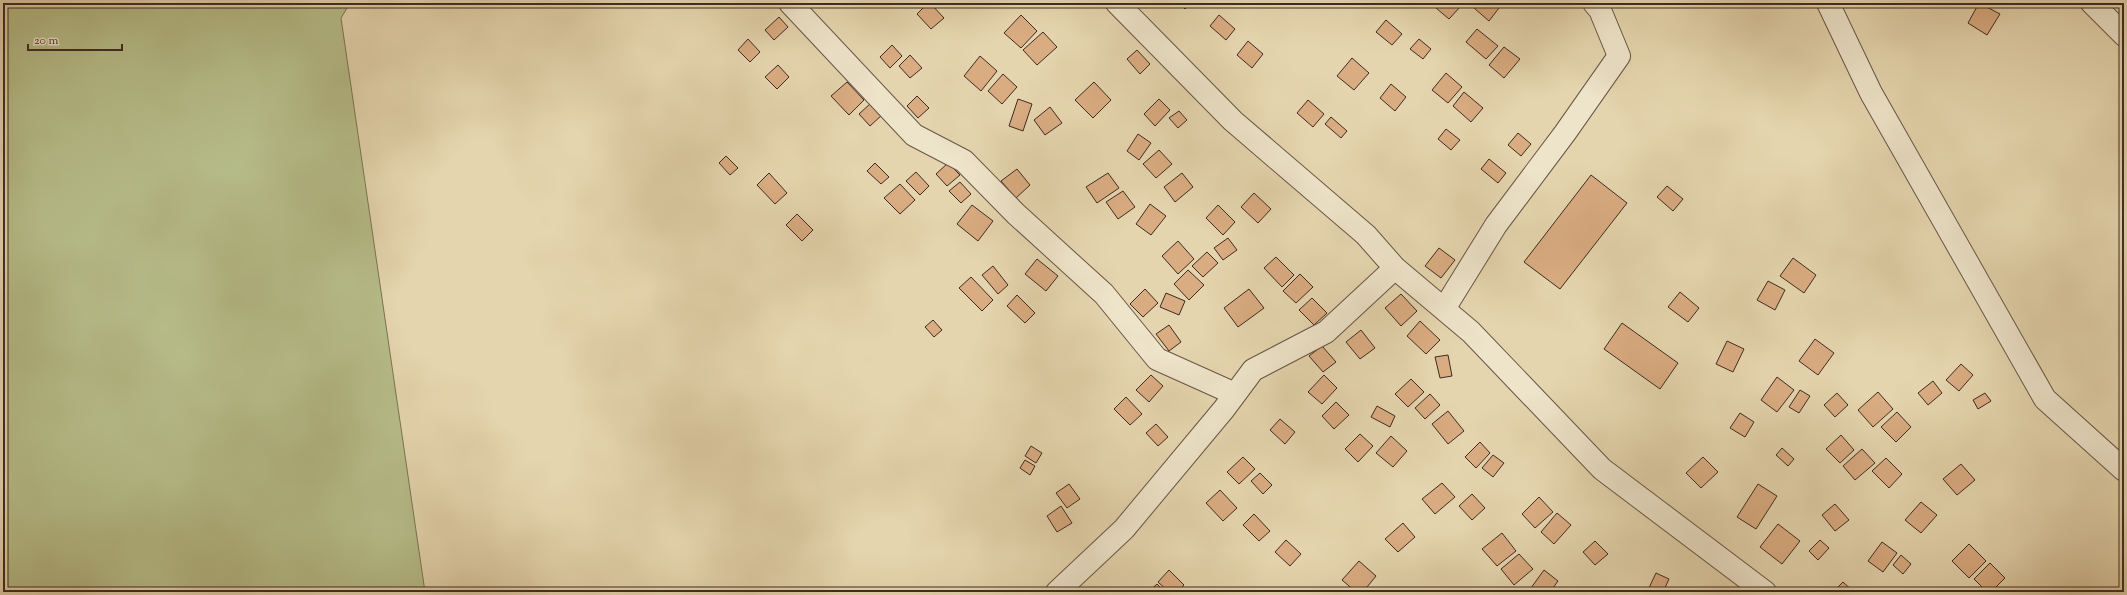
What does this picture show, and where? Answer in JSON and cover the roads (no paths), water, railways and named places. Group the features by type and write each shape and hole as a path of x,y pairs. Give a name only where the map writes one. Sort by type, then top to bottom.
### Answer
{"street":[{"path":"790,3 914,135 964,161 1016,214 1104,294 1157,359 1236,394"},
{"path":"1117,3 1233,121 1366,235 1395,268 1471,332 1602,469 1765,592"},
{"path":"1444,309 1496,225 1565,133 1619,56 1600,10 1594,3"},
{"path":"1828,3 1871,93 2045,399 2124,470"},
{"path":"2092,3 2124,35"},
{"path":"1057,592 1124,529 1236,394 1253,370 1326,332 1395,268"}]}
